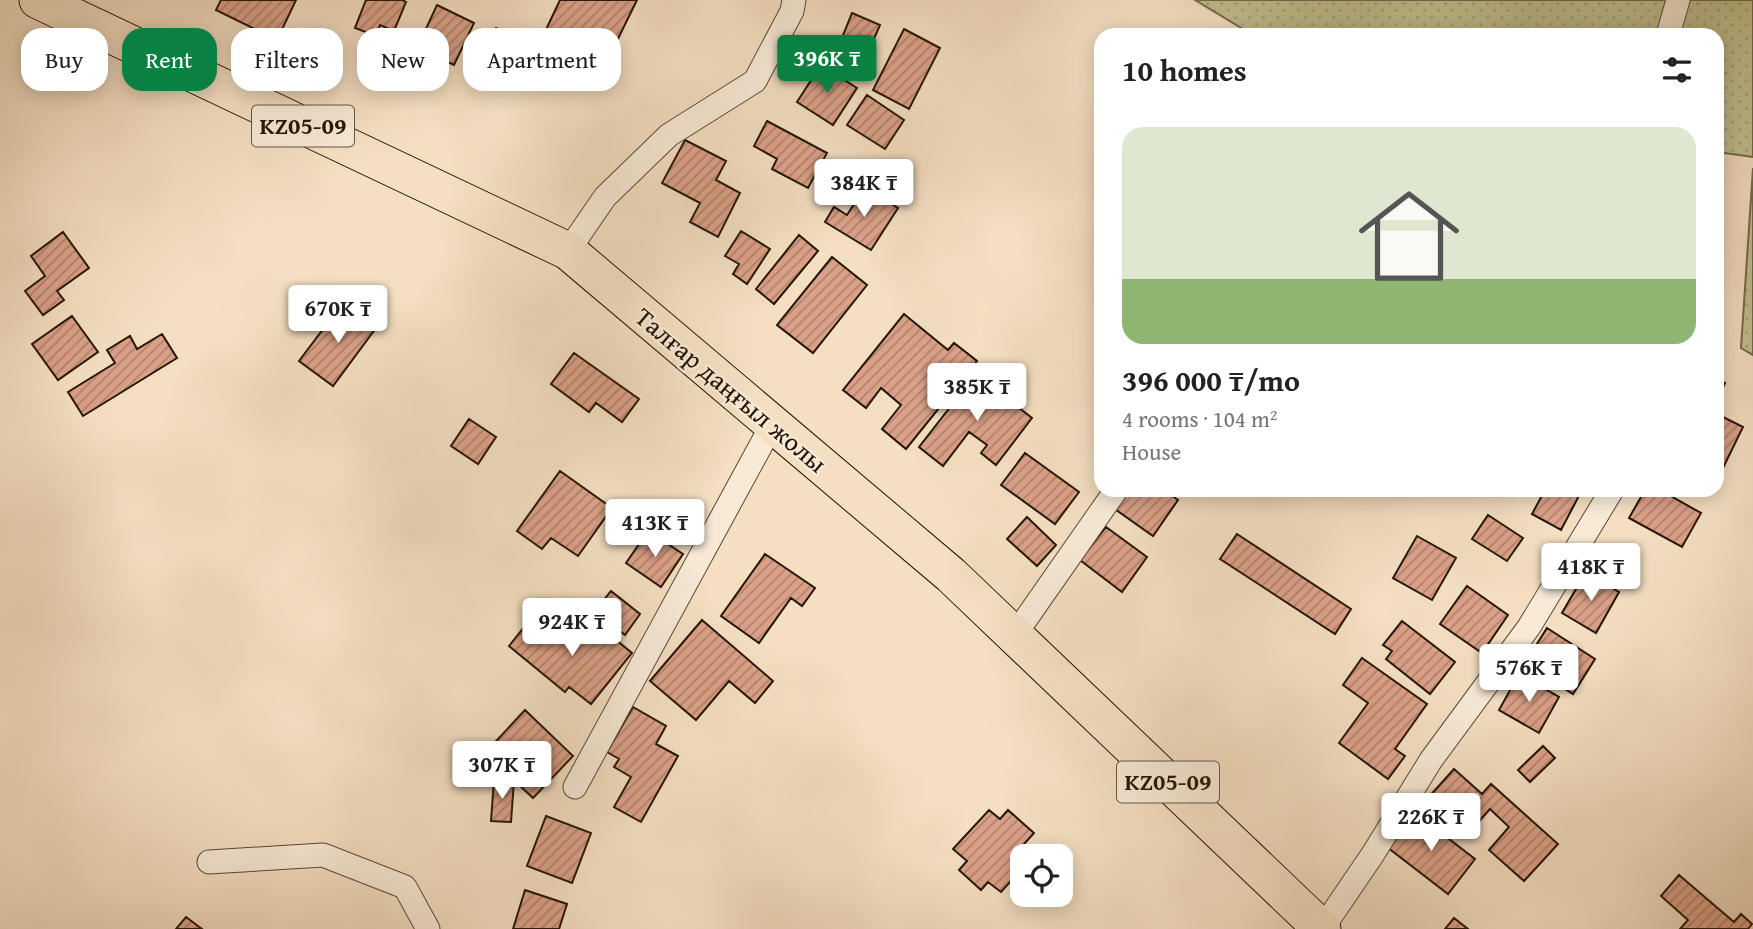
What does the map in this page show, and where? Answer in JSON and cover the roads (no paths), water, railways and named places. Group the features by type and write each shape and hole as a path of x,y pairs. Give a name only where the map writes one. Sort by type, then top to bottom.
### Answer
{"main road":[{"name":"Талғар даңғыл жолы","path":"38,0 568,251 951,575 1322,929"}],"street":[{"path":"568,251 605,197 669,135 755,81 792,11 794,0"},
{"path":"1670,28 1678,0"},
{"path":"575,787 772,425"},
{"path":"1014,636 1111,497"},
{"path":"1322,929 1432,760 1529,627 1608,497"},
{"path":"209,862 323,855 405,887 428,929"}]}
